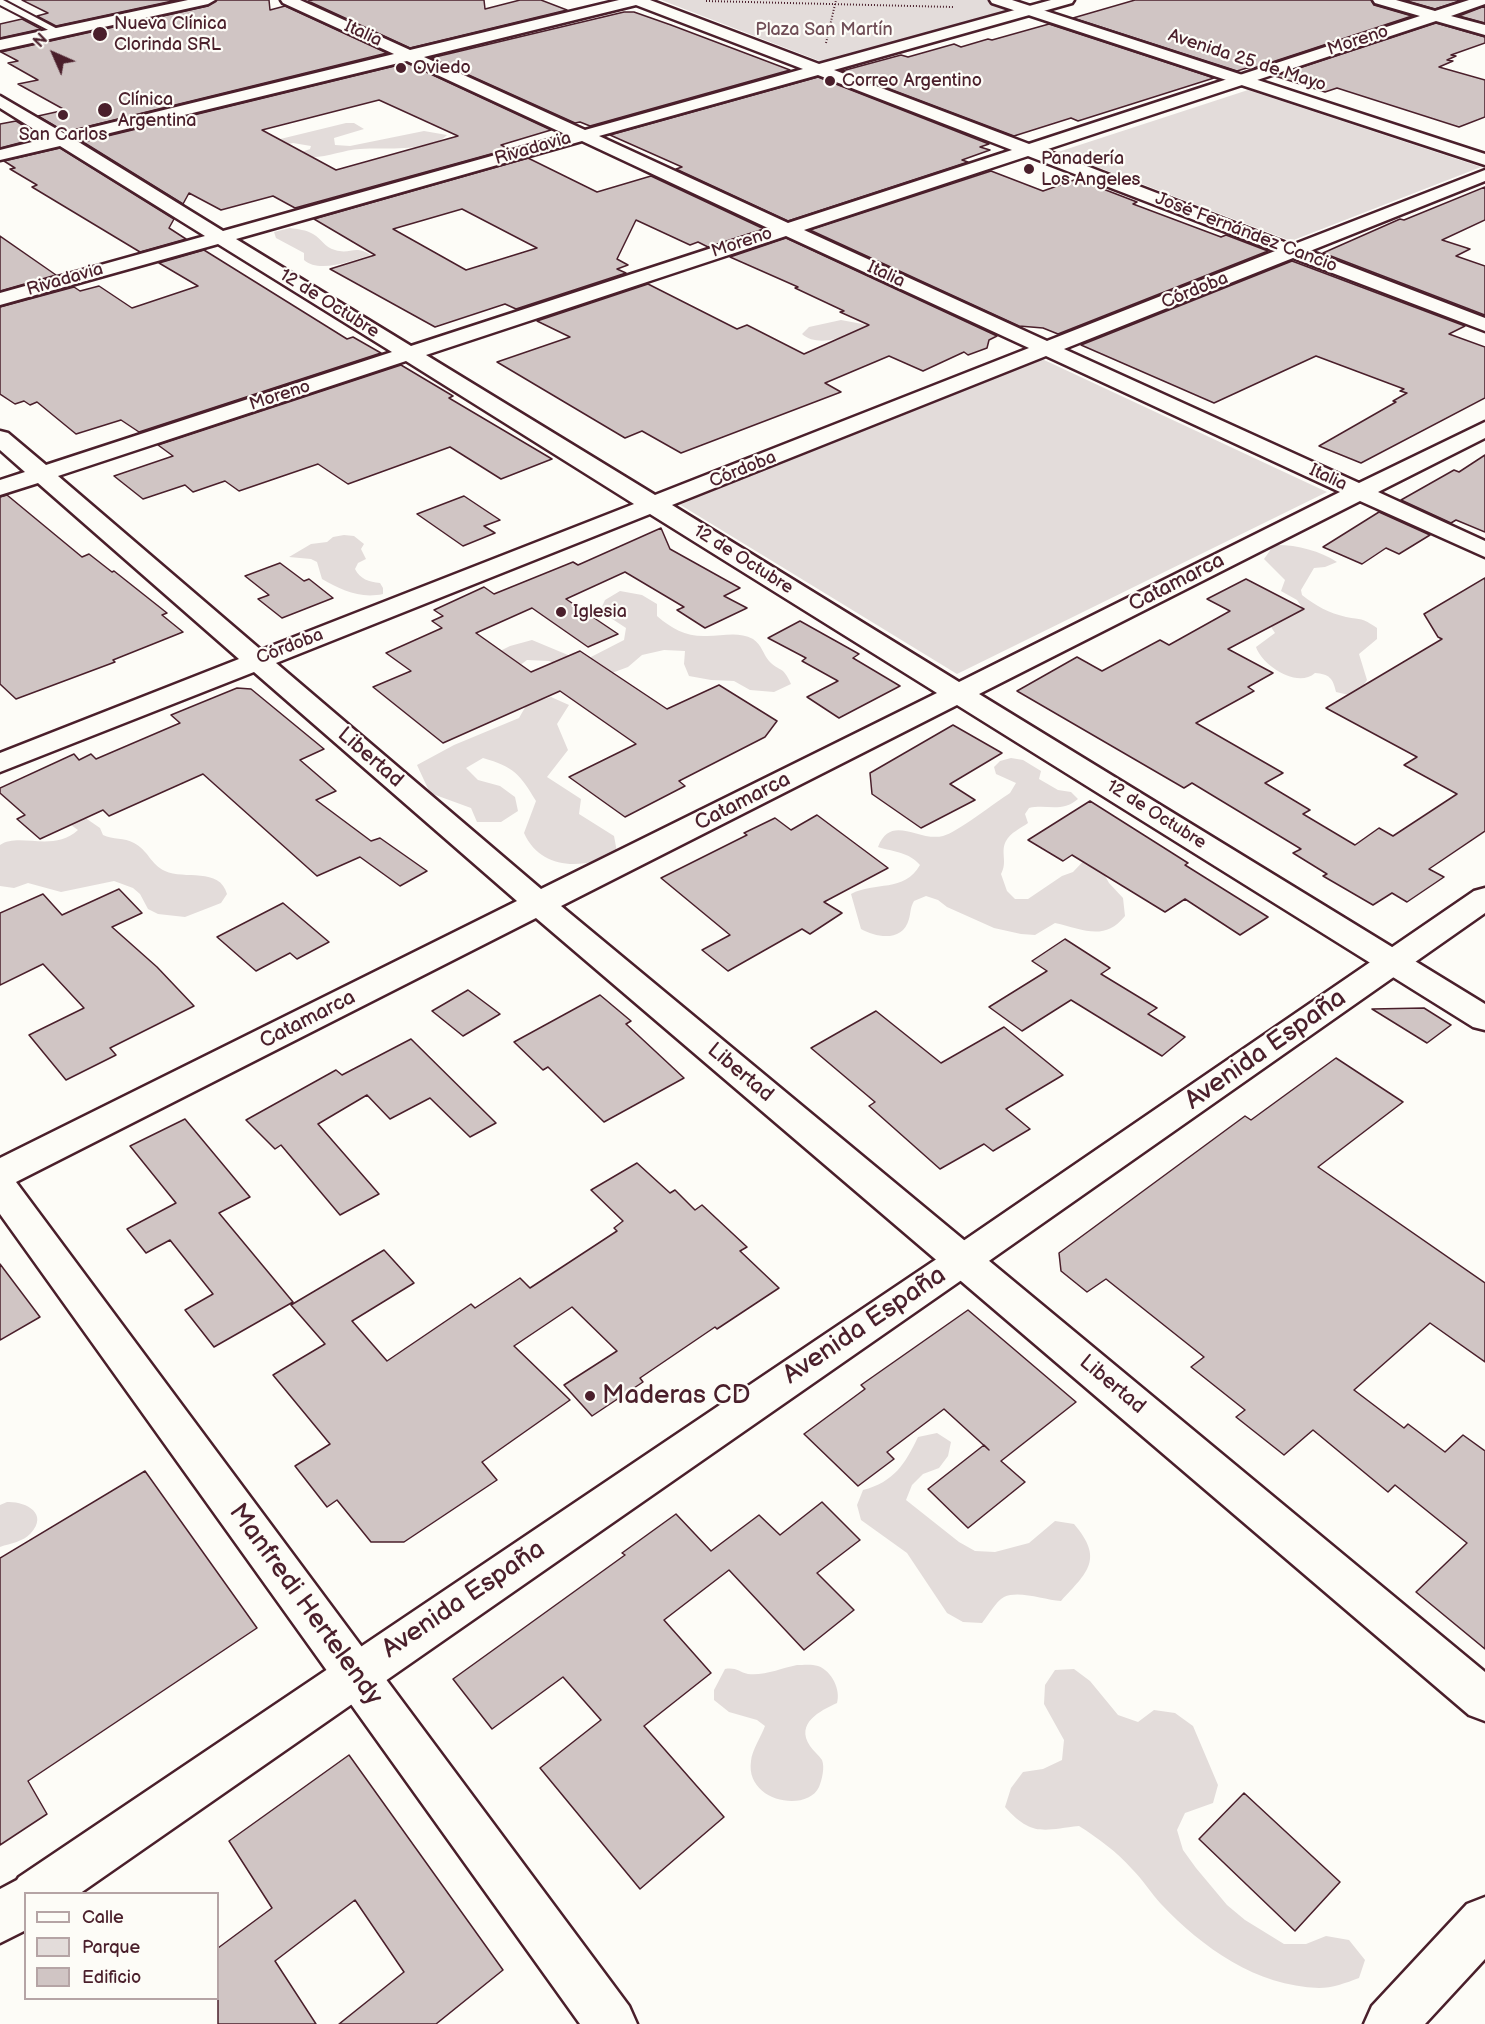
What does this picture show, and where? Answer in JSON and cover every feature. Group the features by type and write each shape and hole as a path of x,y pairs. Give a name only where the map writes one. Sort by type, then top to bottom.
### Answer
{"street":[{"path":"0,45 208,0"},
{"name":"Italia","path":"288,0 1485,550"},
{"path":"0,155 637,0"},
{"name":"José Fernández Cancio","path":"637,0 1485,325"},
{"name":"Avenida 25 de Mayo","path":"998,0 1485,160"},
{"name":"Rivadavia","path":"0,299 1067,0"},
{"path":"1380,0 1485,30"},
{"name":"Moreno","path":"0,488 1484,0"},
{"name":"12 de Octubre","path":"0,101 1485,1018"},
{"name":"Córdoba","path":"0,763 1485,176"},
{"name":"Catamarca","path":"0,1174 1485,429"},
{"name":"Libertad","path":"0,438 539,904 1485,1700"},
{"name":"Avenida España","path":"37,1892 963,1260 1485,898"},
{"name":"Manfredi Hertelendy","path":"0,1187 611,2024"},
{"path":"0,1918 24,1902"},
{"path":"1390,2024 1485,1922"}],"lane":[{"path":"0,2 59,32"}],"path":[{"path":"698,0 954,7"},
{"path":"825,50 836,0"}],"green space":[{"name":"Plaza San Martín","path":"661,0 987,0 1014,9 822,62"},
{"path":"1248,90 1481,167 1291,241 1058,152"},
{"path":"354,123 364,129 334,138 335,145 350,146 424,131 447,135 439,141 418,147 360,149 320,157 296,154 310,149 311,146 293,143 266,149 268,142"},
{"path":"290,228 311,233 335,250 360,250 371,255 337,265 310,264 304,260 304,253 276,238 274,232"},
{"path":"841,320 873,326 838,339 809,339 802,334 809,327"},
{"path":"1042,359 1327,492 957,674 679,504"},
{"path":"354,536 364,544 361,549 366,559 358,563 355,569 365,579 380,583 383,594 366,595 344,590 322,579 317,562 311,559 289,557 311,544 327,542 333,537"},
{"path":"1277,545 1308,549 1337,562 1325,567 1314,568 1301,590 1302,595 1328,611 1364,620 1377,628 1377,639 1359,654 1367,680 1363,686 1349,695 1336,692 1332,680 1324,674 1315,673 1299,678 1281,673 1265,661 1256,647 1275,633 1271,627 1271,621 1298,612 1301,606 1297,600 1281,591 1285,580 1264,559"},
{"path":"620,591 642,595 657,604 657,616 668,625 686,634 736,635 753,639 769,661 783,671 791,684 774,692 750,690 734,681 689,676 684,664 685,651 664,650 642,655 628,667 609,674 586,675 549,661 527,660 500,680 492,655 510,646 532,640 568,655 589,658 624,640 626,628 600,611 605,600"},
{"path":"551,697 569,705 557,724 568,750 547,777 581,799 579,814 614,836 617,852 605,858 578,864 565,864 541,855 524,833 536,801 525,784 509,768 483,758 466,768 478,780 500,786 515,797 518,811 501,822 477,822 471,808 430,793 417,765 454,745 519,718 527,704"},
{"path":"1011,758 1023,760 1041,771 1039,779 1058,790 1071,792 1078,799 1066,806 1029,808 1025,814 1028,823 1010,836 1004,845 1004,865 1001,874 1007,891 1015,899 1028,899 1062,876 1073,872 1092,852 1109,883 1123,898 1125,916 1109,929 1101,931 1084,930 1055,923 1035,935 1021,934 994,928 926,896 914,901 909,919 901,932 882,936 861,929 851,894 906,880 920,865 906,855 878,847 884,837 898,830 934,837 949,834 1010,793 1016,783 996,774 994,767 1000,761"},
{"path":"84,817 100,828 103,835 130,841 139,846 156,865 165,871 209,877 217,880 227,894 221,903 185,917 158,914 148,909 140,894 133,888 114,881 61,892 28,883 14,888 0,886 0,845 17,840 48,841 68,837 78,830 71,825 70,821"},
{"path":"937,1433 951,1442 948,1456 939,1468 923,1474 912,1485 906,1500 959,1542 975,1551 995,1552 1029,1543 1055,1521 1074,1524 1088,1547 1089,1565 1079,1582 1061,1601 1010,1595 998,1602 982,1623 963,1622 947,1613 907,1553 861,1520 857,1505 863,1490 874,1487 891,1477 903,1464 918,1437"},
{"path":"7,1502 27,1506 36,1514 37,1520 36,1526 28,1536 0,1547 0,1505"},
{"path":"797,1665 813,1665 823,1668 834,1682 838,1698 837,1703 817,1714 807,1724 806,1738 823,1763 823,1774 819,1787 812,1795 802,1800 791,1801 767,1794 757,1786 752,1775 752,1757 765,1726 757,1720 729,1712 714,1700 714,1690 725,1669 754,1674"},
{"path":"1074,1669 1090,1681 1118,1715 1138,1722 1154,1710 1175,1713 1193,1726 1218,1785 1213,1803 1185,1813 1177,1830 1183,1850 1227,1905 1245,1920 1284,1944 1306,1944 1326,1936 1349,1940 1365,1960 1359,1978 1319,1988 1296,1986 1252,1972 1213,1949 1177,1920 1120,1857 1079,1826 1039,1829 1014,1817 1005,1807 1011,1788 1023,1772 1043,1769 1062,1760 1064,1740 1044,1704 1045,1685 1055,1670"}],"building":[{"path":"22,0 177,0 56,26 37,16 48,13"},
{"path":"217,0 269,0 270,10 285,6 387,53 65,132 38,116 65,110 18,84 38,80 8,63 18,61 1,52 208,6"},
{"path":"484,0 485,9 520,0 541,0 567,10 410,48 308,1"},
{"path":"1135,0 1371,0 1374,5 1412,16 1251,69 1237,71 1073,18"},
{"path":"1404,0 1462,0 1435,9"},
{"path":"1485,6 1485,23 1459,16"},
{"path":"624,12 634,12 790,70 590,126 580,122 575,123 431,58"},
{"path":"22,19 41,29 0,38 0,24"},
{"path":"1436,23 1485,37 1485,43 1451,55 1456,56 1447,60 1453,61 1439,67 1485,80 1485,117 1459,127 1337,88 1325,92 1275,76"},
{"path":"1049,24 1214,78 1078,121 1071,118 1014,136 842,71 901,55 908,57 954,44 961,47 988,39 992,40"},
{"path":"407,63 551,130 501,145 509,149 295,208 273,196 221,210 189,193 183,204 83,142","holes":["379,100 458,136 336,170 262,130"]},
{"path":"818,77 989,144 980,147 990,150 962,160 968,162 788,221 676,169 682,167 610,135"},
{"path":"16,121 42,137 0,148 0,124"},
{"path":"60,148 174,219 169,228 186,239 140,252 32,187 37,185 10,169 15,168 4,161"},
{"path":"528,158 597,192 651,176 764,229 708,247 698,242 690,245 636,220 617,259 628,265 617,269 626,273 516,309 505,304 435,327 330,269 375,255 314,219","holes":["462,209 537,248 466,270 393,229"]},
{"path":"991,171 1043,191 1077,179 1137,202 1133,204 1221,237 1226,235 1268,251 1058,334 1043,328 1019,326 810,230"},
{"path":"1485,187 1485,220 1442,240 1470,249 1456,256 1485,266 1485,315 1323,253 1400,219 1404,220"},
{"path":"0,236 56,275 0,291"},
{"path":"786,238 997,336 989,340 987,348 968,355 964,352 923,371 889,356 825,383 841,392 681,453 642,431 625,438 497,362 570,337 537,321 648,284 737,329 747,325 804,354 869,325 795,288 798,287 730,257"},
{"path":"204,250 347,339 353,337 381,353 139,432 121,420 76,434 37,402 30,405 24,401 15,404 0,394 0,307 74,287 80,291 99,286 132,308 198,286 159,263"},
{"path":"1292,261 1465,326 1449,334 1485,347 1485,398 1361,463 1319,446 1396,402 1393,401 1407,393 1400,391 1404,389 1316,356 1214,403 1081,345"},
{"path":"401,365 453,396 449,398 552,459 501,479 450,447 348,484 318,464 239,491 225,481 193,492 185,485 143,499 114,476 173,456 158,445"},
{"path":"1485,455 1485,532 1456,520 1451,523 1401,500 1454,470 1459,472"},
{"path":"7,495 82,557 89,554 112,572 114,571 167,613 162,615 183,632 113,660 115,662 16,699 0,684 0,497"},
{"path":"464,496 500,520 484,526 495,533 463,546 417,514"},
{"path":"1379,512 1430,535 1399,554 1386,548 1362,564 1323,547"},
{"path":"661,528 670,549 740,588 724,596 747,608 705,628 677,610 684,607 625,572 566,599 618,634 588,647 532,608 476,633 531,672 580,651 667,709 719,685 777,721 765,737 679,781 685,786 625,817 569,777 636,744 560,691 443,743 373,687 411,671 386,653 442,628 432,621 443,616 434,610 484,587 494,594 573,562 578,565"},
{"path":"280,563 304,581 309,579 333,598 282,618 258,599 269,595 245,576"},
{"path":"1485,578 1485,831 1429,869 1444,877 1407,902 1392,893 1373,905 1323,876 1327,874 1293,853 1301,849 1192,783 1184,788 1017,691 1077,657 1102,671 1160,640 1169,645 1230,611 1207,599 1246,579 1304,609 1228,649 1273,673 1248,687 1254,691 1196,723 1283,773 1265,783 1310,810 1303,814 1355,845 1379,828 1393,836 1457,794 1404,765 1417,757 1326,708 1442,639 1438,637 1424,614"},
{"path":"800,621 859,654 853,658 900,686 839,718 807,697 838,681 802,661 806,658 768,638"},
{"path":"237,688 251,689 324,749 300,760 336,791 316,800 371,841 380,838 427,871 400,886 360,857 317,876 203,774 109,816 103,810 40,839 17,819 25,815 0,793 0,788 74,754 79,760 91,754 96,759 180,723 171,715"},
{"path":"953,725 1002,753 950,784 975,800 921,828 872,794 870,773"},
{"path":"1090,801 1268,917 1240,935 1185,899 1165,912 1072,855 1063,861 1028,840"},
{"path":"817,815 888,868 824,902 842,913 810,934 802,929 728,971 702,950 730,935 661,878 747,835 744,833 775,818 791,830"},
{"path":"119,889 142,913 112,927 157,967 194,1006 110,1048 116,1055 66,1080 29,1035 84,1008 43,964 0,985 0,913 43,894 62,915"},
{"path":"283,903 329,942 297,959 290,953 256,971 217,937"},
{"path":"1065,939 1110,968 1101,974 1157,1008 1148,1014 1185,1037 1162,1056 1071,1000 1022,1031 989,1007 1047,971 1032,961"},
{"path":"468,990 500,1014 463,1036 432,1011"},
{"path":"600,995 631,1021 626,1024 684,1078 604,1122 548,1067 543,1070 514,1042"},
{"path":"1424,1008 1451,1025 1427,1043 1372,1009"},
{"path":"876,1011 941,1063 1004,1027 1063,1075 1006,1109 1030,1129 993,1151 984,1144 940,1169 869,1106 875,1102 811,1048"},
{"path":"411,1039 496,1123 470,1137 430,1098 390,1119 367,1095 318,1124 379,1194 340,1215 281,1145 275,1149 246,1120 336,1070 342,1075"},
{"path":"1336,1058 1403,1102 1318,1167 1485,1283 1485,1362 1430,1323 1354,1390 1404,1428 1408,1424 1445,1452 1463,1435 1485,1451 1485,1649 1416,1592 1467,1543 1395,1485 1388,1492 1313,1430 1284,1455 1236,1417 1245,1410 1191,1367 1204,1357 1106,1279 1087,1292 1061,1271 1059,1253 1245,1116 1251,1120"},
{"path":"185,1119 250,1197 219,1213 293,1302 214,1347 185,1310 213,1294 170,1240 146,1253 127,1229 176,1203 130,1146"},
{"path":"637,1163 670,1193 675,1190 695,1210 702,1205 747,1247 740,1251 779,1288 717,1329 715,1327 640,1378 643,1382 592,1416 564,1385 617,1351 572,1307 514,1346 570,1400 482,1462 497,1480 404,1542 371,1542 337,1500 327,1507 295,1466 330,1444 273,1375 325,1344 291,1305 384,1250 414,1283 352,1321 387,1361 471,1304 475,1308 520,1278 530,1288 617,1231 614,1228 623,1221 591,1190"},
{"path":"0,1264 40,1317 0,1340"},
{"path":"968,1310 1076,1402 1001,1461 1025,1482 968,1528 928,1489 984,1445 944,1409 887,1452 894,1459 858,1486 804,1434 865,1389 861,1385"},
{"path":"145,1471 257,1628 28,1781 47,1814 0,1845 0,1558"},
{"path":"822,1502 860,1540 817,1573 854,1610 804,1650 729,1570 664,1620 711,1673 644,1726 724,1817 640,1889 540,1768 601,1720 563,1677 492,1729 453,1679 625,1555 622,1553 676,1514 711,1551 759,1515 780,1535"},
{"path":"349,1755 503,1970 436,2024 339,2024 404,1972 355,1900 275,1961 316,2024 218,2024 219,1947 272,1908 229,1841"},
{"path":"1244,1793 1340,1882 1295,1931 1199,1839"}],"place":[{"name":"Nueva Clínica Clorinda SRL","path":"100,34"},
{"name":"Oviedo","path":"401,68"},
{"name":"Correo Argentino","path":"830,81"},
{"name":"Clínica Argentina","path":"105,110"},
{"name":"San Carlos","path":"63,115"},
{"name":"Panadería Los Angeles","path":"1029,169"},
{"name":"Iglesia","path":"561,612"},
{"name":"Maderas CD","path":"590,1396"}]}
